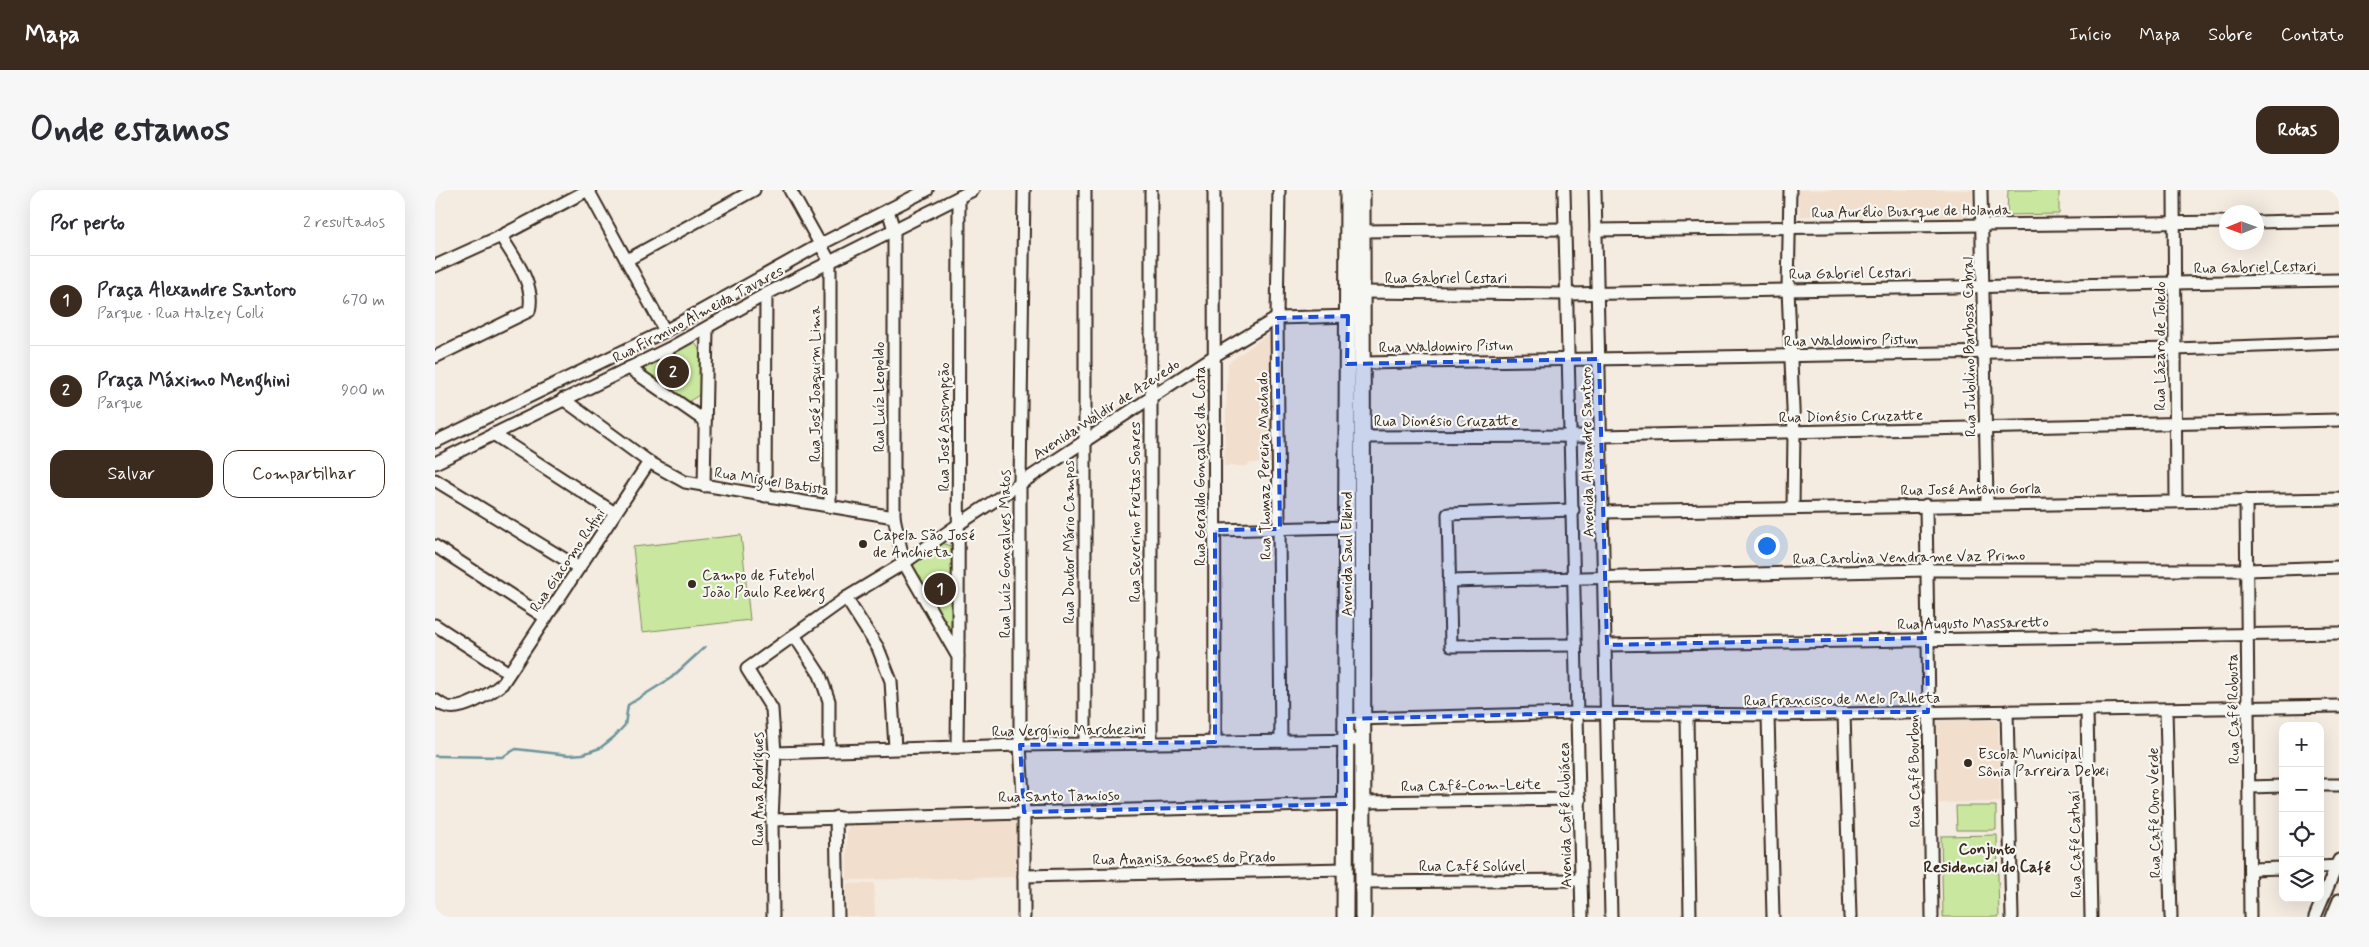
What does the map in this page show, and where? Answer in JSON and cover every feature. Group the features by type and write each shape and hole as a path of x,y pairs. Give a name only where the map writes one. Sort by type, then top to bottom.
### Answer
{"main road":[{"name":"Avenida Saul Elkind","path":"1345,917 1347,463 1355,316 1348,190"},
{"name":"Avenida Saul Elkind","path":"1362,190 1362,292 1355,316 1363,363 1363,917"},
{"path":"1347,463 1363,464"}],"street":[{"path":"435,266 501,236 589,190 665,330"},
{"path":"627,260 754,190"},
{"path":"790,190 830,262"},
{"name":"Rua Firmino Almeida Tavares","path":"435,442 665,330 819,245 927,190"},
{"name":"Rua Firmino Almeida Tavares","path":"435,463 629,368 707,328 766,294 973,190"},
{"name":"Rua Luíz Gonçalves Matos","path":"1024,190 1020,484 1020,745 1024,812 1024,917"},
{"name":"Rua Doutor Mário Campos","path":"1085,190 1085,744"},
{"name":"Rua Severino Freitas Soares","path":"1151,190 1149,398 1151,743"},
{"name":"Rua Geraldo Gonçalves da Costa","path":"1214,190 1215,742"},
{"name":"Rua Thomaz Pereira Machado","path":"1279,190 1277,318 1281,529 1281,741"},
{"name":"Avenida Alexandre Santoro","path":"1564,190 1577,713"},
{"name":"Avenida Alexandre Santoro","path":"1595,190 1608,714"},
{"path":"1789,190 1788,289 1794,432 1793,508"},
{"name":"Rua Jubilino Barbosa Cabral","path":"1981,190 1986,352 1987,504"},
{"name":"Rua Lázaro de Toledo","path":"2174,190 2176,501"},
{"name":"Rua José Assumpção","path":"957,747 959,197"},
{"name":"Rua Luíz Leopoldo","path":"888,210 894,230 894,517 903,563 958,657"},
{"path":"2264,222 2339,220"},
{"name":"Rua Aurélio Buarque de Holanda","path":"1596,230 2219,222"},
{"path":"1362,231 1565,229"},
{"path":"435,357 529,311 532,301 528,283 501,236"},
{"name":"Rua José Joaquim Lima","path":"830,262 830,506"},
{"name":"Rua Gabriel Cestari","path":"1362,292 1567,294 2339,280"},
{"path":"765,496 766,294"},
{"name":"Avenida Waldir de Azevedo","path":"747,669 846,598 903,563 1149,398 1277,318 1355,316"},
{"path":"704,486 707,328"},
{"name":"Rua Waldomiro Pistun","path":"1363,363 2175,349 2339,343"},
{"path":"629,368 705,421"},
{"name":"Rua Miguel Batista","path":"563,399 649,462 685,482 894,517"},
{"name":"Rua Dionésio Cruzatte","path":"1363,437 1601,436 2339,420"},
{"path":"493,434 615,513"},
{"name":"Rua Giacomo Rufini","path":"435,700 446,707 467,704 495,690 509,673 649,462"},
{"path":"435,480 579,568"},
{"name":"Rua José Antônio Gorla","path":"1603,512 2339,499"},
{"name":"Rua Café Robusta","path":"2246,500 2251,917"},
{"name":"Rua Café Bourbon","path":"1926,505 1932,917"},
{"path":"1573,510 1448,514 1449,582 1451,646 1576,645"},
{"path":"1215,530 1347,527"},
{"path":"435,546 546,618"},
{"name":"Rua Carolina Vendrame Vaz Primo","path":"1449,582 1927,570 2247,570 2339,567"},
{"path":"846,598 878,648 891,681 895,748"},
{"path":"435,625 509,673"},
{"name":"Rua Augusto Massaretto","path":"1607,645 1927,638 2339,633"},
{"path":"794,635 820,675 829,700 829,750"},
{"name":"Rua Ana Rodrigues","path":"747,669 772,709 775,753 772,820 773,917"},
{"name":"Rua Francisco de Melo Palheta","path":"1345,719 1577,713 1687,716 2339,706"},
{"name":"Rua Café Ouro Verde","path":"2166,708 2171,917"},
{"name":"Rua Café Catuaí","path":"2087,710 2091,917"},
{"path":"2007,711 2012,917"},
{"name":"Avenida Café Rubiácea","path":"1577,713 1582,917"},
{"path":"1844,713 1850,917"},
{"path":"1608,714 1611,917"},
{"path":"1768,715 1773,917"},
{"path":"1687,716 1690,917"},
{"name":"Rua Vergínio Marchezini","path":"775,753 1020,745 1363,740"},
{"path":"2324,786 2339,785"},
{"path":"2249,787 2279,786"},
{"name":"Rua Café-Com-Leite","path":"1363,802 1580,799"},
{"name":"Rua Santo Tamioso","path":"772,820 1346,804"},
{"path":"836,817 838,917"},
{"path":"2324,866 2338,864"},
{"path":"2315,917 2338,864"},
{"path":"2250,869 2279,868"},
{"name":"Rua Ananisa Gomes do Prado","path":"1024,876 1346,869"},
{"name":"Rua Café Solúvel","path":"1363,882 1581,880"},
{"path":"2332,917 2339,900"}],"highlighted area":[{"path":"1348,316 1347,364 1599,359 1607,645 1927,638 1928,712 1577,713 1345,719 1346,804 1024,812 1020,745 1215,742 1215,530 1280,529 1277,318"}],"shaded area":[{"path":"1798,190 1972,190 1972,212 1969,218 1800,216"},
{"path":"1270,335 1275,338 1274,463 1224,466 1228,363 1265,336"},
{"name":"Escola Municipal Sônia Parreira Debei","path":"1996,720 1998,723 2000,802 1938,803 1938,721"},
{"path":"1016,816 1015,877 847,880 847,831 852,820"},
{"path":"874,883 875,917 847,916 846,884"}],"green space":[{"path":"2008,190 2059,190 2059,214 2007,215"},
{"path":"691,340 699,349 703,374 699,395 688,402 644,374 644,366"},
{"name":"Campo de Futebol João Paulo Reeberg","path":"741,535 750,620 642,632 633,547"},
{"path":"942,543 953,547 954,631 950,632 913,566 918,560"},
{"path":"1956,806 1996,806 1996,830 1957,830"},
{"path":"1997,835 1999,917 1943,917 1941,836"}],"waterway":[{"path":"435,756 502,757 516,749 569,755 583,754 600,748 625,725 628,705 671,678 705,647"}],"place":[{"name":"Praça Máximo Menghini","path":"673,372"},
{"name":"Capela São José de Anchieta","path":"863,544"},
{"name":"Campo de Futebol João Paulo Reeberg","path":"692,584"},
{"name":"Praça Alexandre Santoro","path":"940,589"},
{"name":"Escola Municipal Sônia Parreira Debei","path":"1968,763"}],"district":[{"name":"Conjunto Residencial do Café","path":"1987,857"}]}
